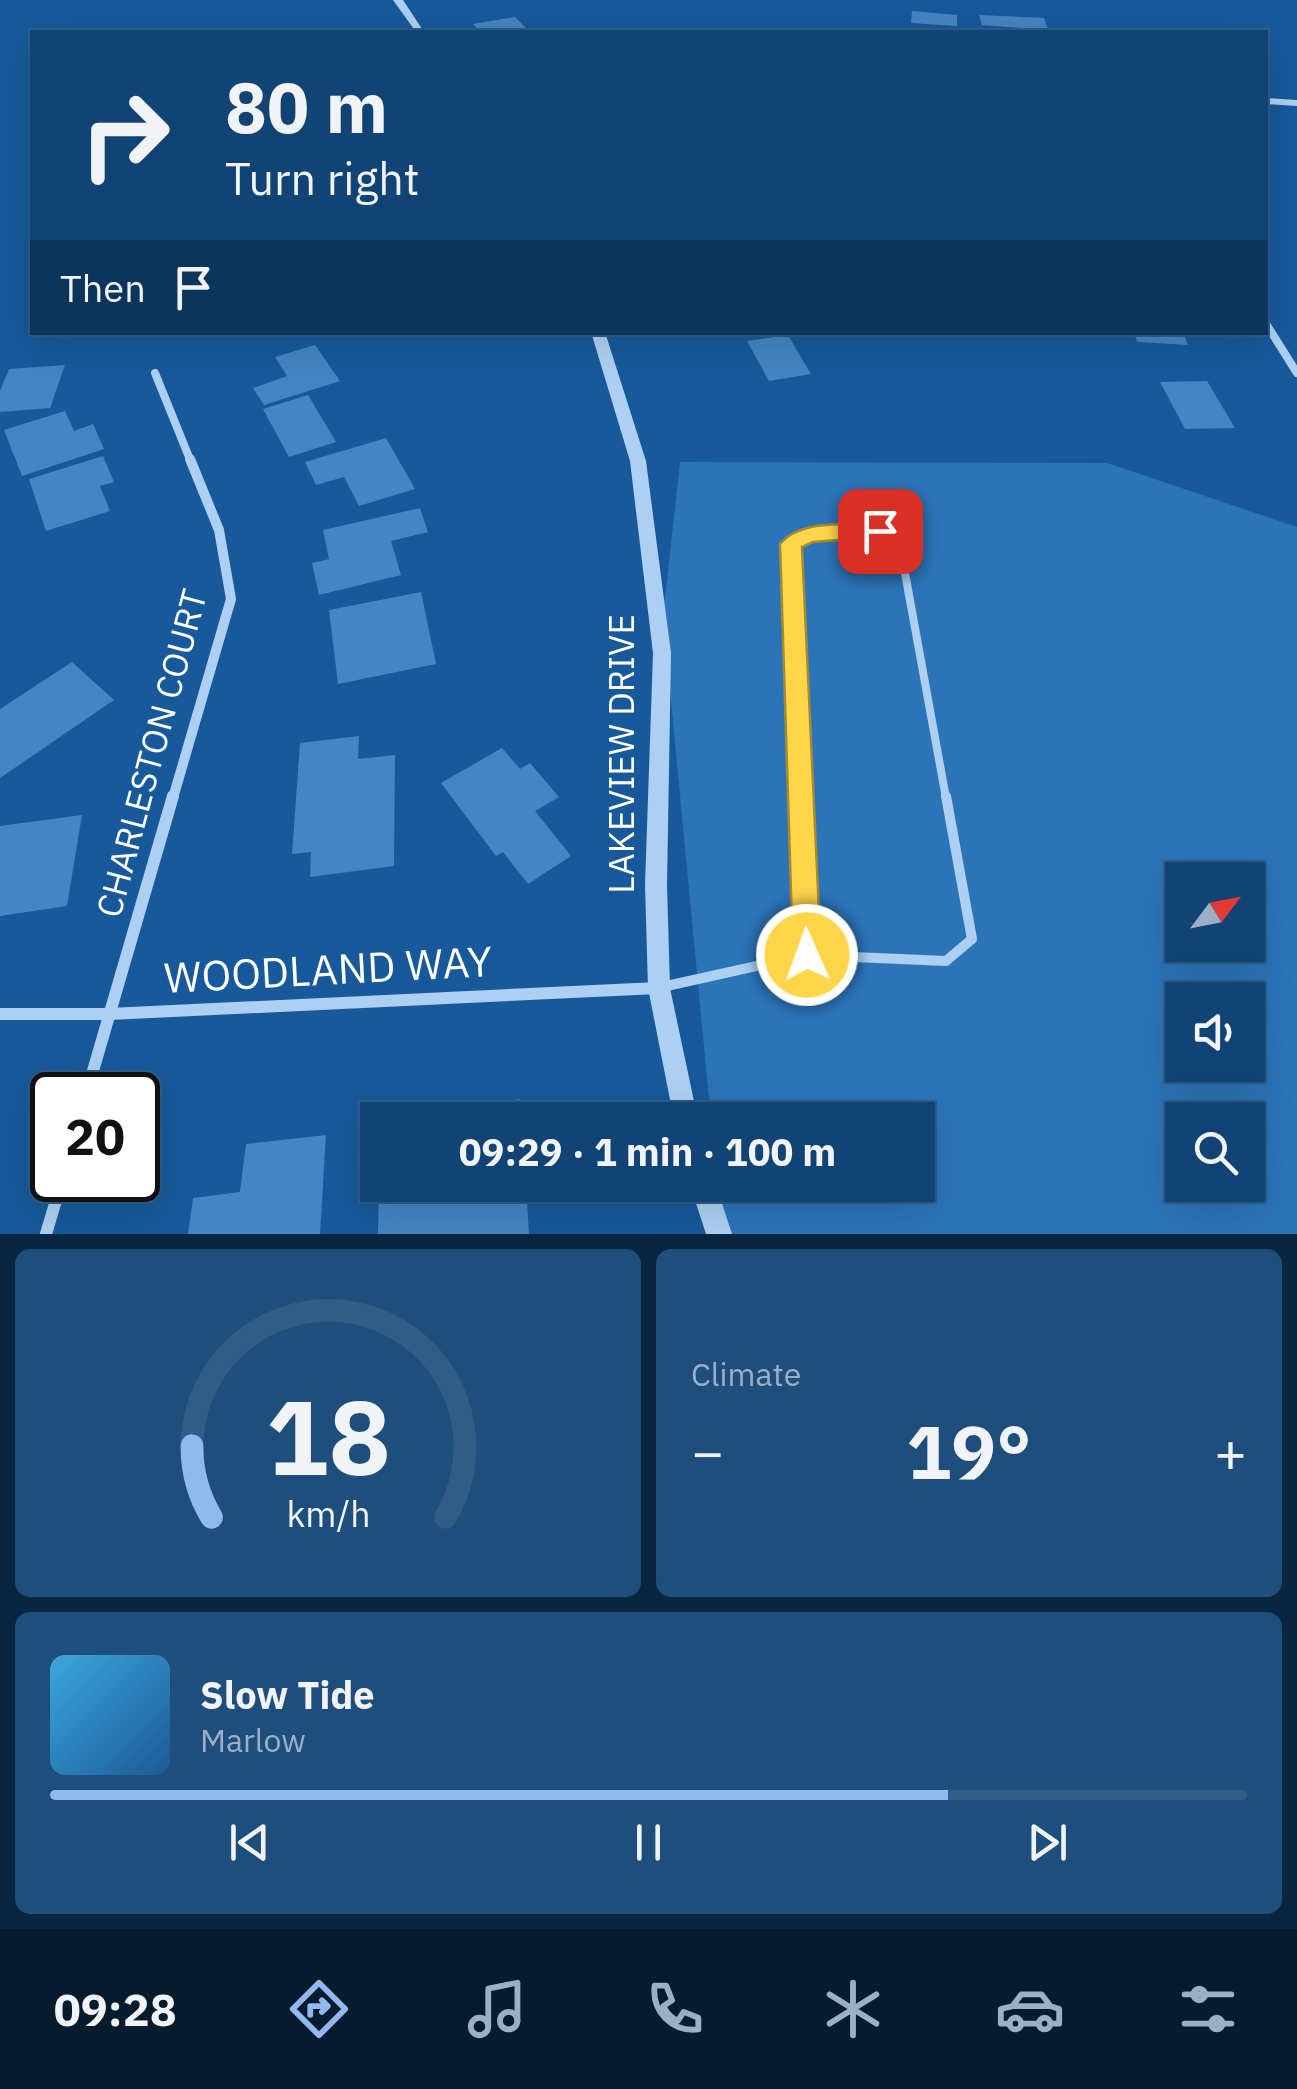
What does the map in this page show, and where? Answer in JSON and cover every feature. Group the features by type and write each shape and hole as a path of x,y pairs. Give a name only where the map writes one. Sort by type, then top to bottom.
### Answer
{"street":[{"path":"398,0 419,30"},
{"path":"1268,101 1297,103"},
{"path":"1268,327 1297,373"},
{"name":"LAKEVIEW DRIVE","path":"599,335 638,462 662,652 656,886 659,988 682,1102"},
{"name":"CHARLESTON COURT","path":"93,1072 231,599 219,530 155,374"},
{"name":"WOODLAND WAY","path":"0,1014 110,1014 659,988"},
{"path":"46,1234 55,1202"},
{"path":"709,1202 719,1234"}],"lane":[{"path":"659,988 721,971 807,955 946,962 972,939 899,540 880,531 809,534 791,544 807,955"}],"shaded area":[{"path":"680,462 1107,463 1297,527 1297,1234 722,1234 719,1202 935,1202 935,1102 709,1102 663,617"}],"building":[{"path":"912,11 957,15 957,26 911,23"},
{"path":"979,15 1044,18 1048,30 982,25"},
{"path":"515,17 528,30 478,30 473,24"},
{"path":"788,335 811,374 769,381 747,341"},
{"path":"1135,335 1184,335 1188,345 1137,342"},
{"path":"315,345 340,381 264,405 253,388 287,376 275,357"},
{"path":"65,365 50,408 0,412 0,391 9,369"},
{"path":"1207,381 1235,428 1185,429 1160,382"},
{"path":"308,395 336,442 289,457 263,409"},
{"path":"65,411 74,431 93,424 104,449 22,476 4,430"},
{"path":"386,438 415,489 359,506 344,477 316,485 305,462"},
{"path":"103,456 114,482 100,486 110,511 46,531 29,479"},
{"path":"420,508 428,532 391,541 401,575 319,595 312,563 329,559 323,530"},
{"path":"421,592 436,664 338,684 329,610"},
{"path":"72,662 114,700 0,778 0,709"},
{"path":"359,736 358,759 395,755 394,866 310,877 311,852 292,854 300,743"},
{"path":"502,748 520,769 530,763 559,797 535,811 571,856 528,884 503,852 496,856 441,783"},
{"path":"82,815 67,906 0,916 0,826"},
{"path":"326,1135 320,1234 188,1234 193,1198 240,1192 246,1144"},
{"path":"379,1202 527,1202 529,1234 378,1234"}],"route":[{"path":"807,955 791,544 809,534 880,531"}]}
